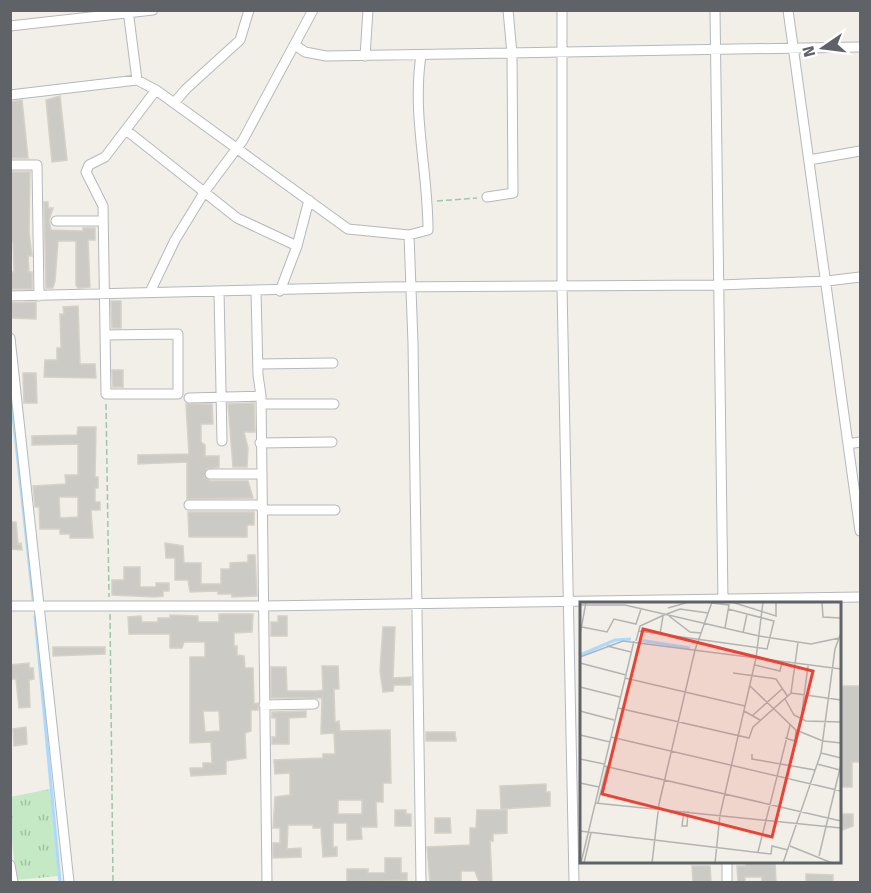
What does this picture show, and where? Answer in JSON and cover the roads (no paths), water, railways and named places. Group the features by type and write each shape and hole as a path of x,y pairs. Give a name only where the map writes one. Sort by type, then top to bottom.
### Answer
{"street":[{"path":"10,26 71,15 153,10"},
{"path":"174,104 186,89 240,40 249,10"},
{"path":"150,292 175,240 205,191 237,149 313,10"},
{"path":"365,56 368,10"},
{"path":"487,197 513,193 512,54 508,10"},
{"path":"562,10 562,287 574,882"},
{"path":"715,10 723,601"},
{"path":"788,10 848,444 856,465 861,531"},
{"path":"128,12 137,80"},
{"path":"295,45 305,52 326,56 861,47"},
{"path":"10,94 137,80 156,90 348,229 409,235 428,230 428,202 416,101 421,55"},
{"path":"105,335 178,334 178,394 106,394 101,198 86,172 89,165 105,157 156,90"},
{"path":"126,130 237,218 297,246"},
{"path":"809,160 861,151"},
{"path":"10,165 38,165 39,296"},
{"path":"280,291 297,246 309,200"},
{"path":"57,221 103,221"},
{"path":"409,235 421,882"},
{"path":"10,296 383,287 720,285 827,281 861,277"},
{"path":"219,291 222,441"},
{"path":"256,291 261,400 260,474 267,882"},
{"path":"10,338 69,882"},
{"path":"258,364 333,363"},
{"path":"189,398 334,404"},
{"path":"260,443 332,442"},
{"path":"848,444 861,442"},
{"path":"210,474 260,474"},
{"path":"189,505 335,510"},
{"path":"10,606 39,608 263,606 723,601 861,597"},
{"path":"264,705 314,704"},
{"path":"727,863 727,882"},
{"path":"10,865 13,882"}],"waterway":[{"path":"10,388 33,599"},
{"path":"35,616 60,882"}]}
